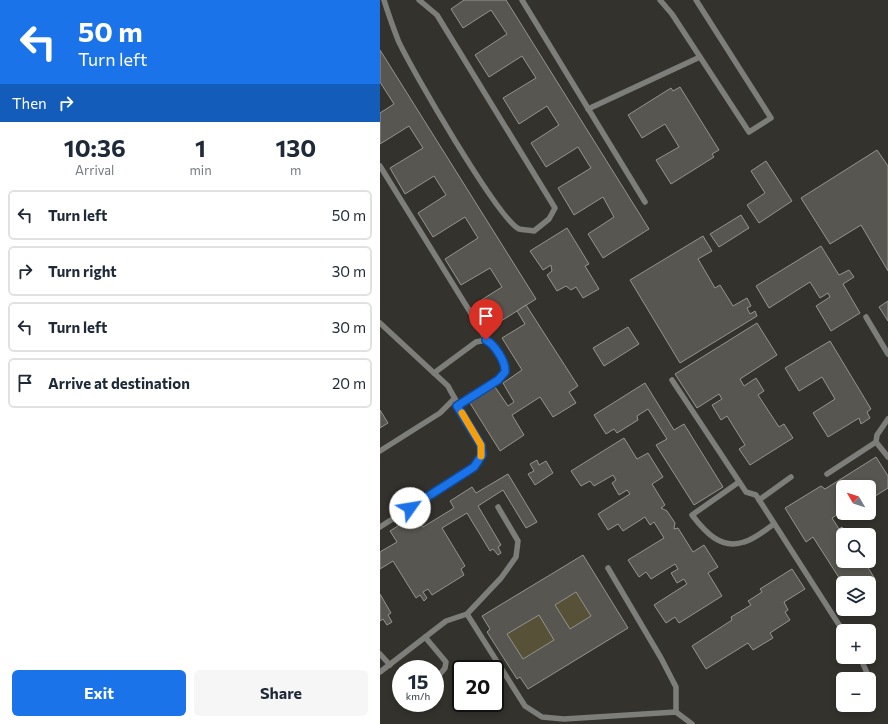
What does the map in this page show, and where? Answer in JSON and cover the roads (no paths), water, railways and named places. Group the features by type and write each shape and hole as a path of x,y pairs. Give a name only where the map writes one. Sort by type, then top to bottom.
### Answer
{"lane":[{"path":"384,0 398,41 412,68 462,151 499,208 518,228 534,231 549,219 555,208 437,15 419,0"},
{"path":"522,0 645,202"},
{"path":"660,0 672,14 748,132 771,118 696,0"},
{"path":"588,109 700,57"},
{"path":"380,166 486,340 492,344 506,367 505,372 498,380 457,406"},
{"path":"866,317 888,354"},
{"path":"380,323 448,386 457,406 481,445 482,455 474,467 380,527"},
{"path":"434,373 476,342 486,340"},
{"path":"672,380 746,492 756,495 838,624"},
{"path":"380,451 440,413 454,399"},
{"path":"888,419 876,435 876,442 888,457"},
{"path":"827,474 876,442"},
{"path":"759,500 791,477"},
{"path":"739,482 692,515 714,539 729,544 745,542 774,524"},
{"path":"380,672 446,621 467,614 501,578 516,556 518,541 498,507"},
{"path":"608,568 661,658 676,687 676,712"},
{"path":"467,614 525,706 542,717 564,719 676,712 692,724"},
{"path":"425,637 446,662 444,669"},
{"path":"380,654 390,665"}]}
